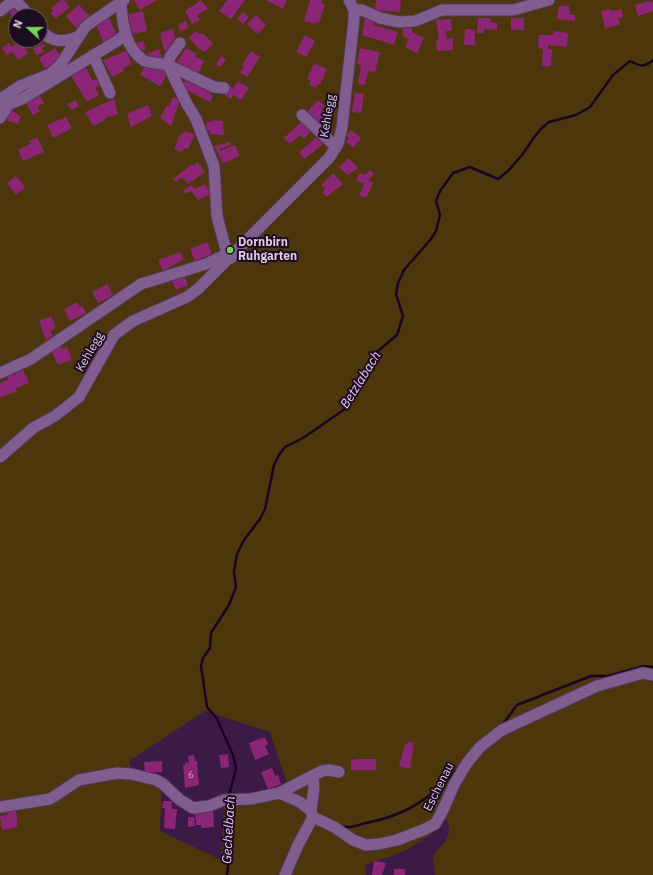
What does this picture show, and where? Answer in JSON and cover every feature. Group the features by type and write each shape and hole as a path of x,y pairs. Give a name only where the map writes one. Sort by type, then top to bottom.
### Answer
{"street":[{"name":"Kehlegg","path":"0,457 33,428 55,416 79,397 114,335 133,321 187,297 316,172 336,147 342,127 351,5 380,18 399,22 415,21 442,10 513,10 549,0"},
{"path":"0,118 3,103 22,85 50,74 60,65 86,26 120,1 125,35 135,52 143,60 151,63 168,65 214,87 224,88"},
{"path":"0,11 10,4 18,2 23,8"},
{"path":"3,103 118,42 125,35"},
{"path":"48,37 58,42 70,40 80,36"},
{"path":"180,43 170,57 168,65 186,104 196,119 214,166 217,216 229,256"},
{"path":"94,55 110,93"},
{"path":"302,115 336,147"},
{"name":"Kehlegg","path":"0,373 31,359 141,284 229,256"},
{"name":"Eschenau","path":"279,793 300,802 312,814 353,840 366,845 397,840 435,824 455,783 467,763 480,747 502,730 597,686 643,673 653,676"},
{"path":"0,807 50,799 79,780 117,773 156,780 163,784 180,800 194,808 209,806 229,800 251,799 279,793 313,776 329,770 338,772"},
{"path":"285,875 312,814 314,787 313,776"}],"shaded area":[{"path":"0,0 653,0 653,673 591,685 567,694 557,701 645,677 653,680 653,875 435,875 433,856 448,837 449,832 449,827 444,814 435,827 438,829 421,841 398,854 365,865 366,875 0,875","holes":["205,711 270,732 289,789 225,802 221,860 160,831 162,785 131,776 129,761"]}],"building":[{"path":"61,0 64,0 70,7 55,19 51,13 53,11 51,8"},
{"path":"134,0 157,0 140,10"},
{"path":"201,0 208,9 197,15 200,20 192,24 185,11"},
{"path":"227,0 245,0 231,19 219,11"},
{"path":"266,0 287,0 283,9"},
{"path":"310,0 322,0 321,3 325,4 322,13 319,12 322,14 319,23 316,22 316,24 304,21"},
{"path":"376,0 401,0 400,12 375,10"},
{"path":"650,1 653,2 653,11 638,16 635,5"},
{"path":"79,5 91,17 76,28 66,16"},
{"path":"559,6 569,6 570,15 575,15 575,21 557,19"},
{"path":"611,9 611,11 621,9 623,17 618,18 620,25 605,28 601,11"},
{"path":"143,11 147,31 132,34 127,15"},
{"path":"243,12 249,17 243,24 237,19"},
{"path":"256,15 266,25 258,34 247,24"},
{"path":"108,16 118,37 104,44 95,22"},
{"path":"365,18 372,20 374,25 398,32 394,45 362,35"},
{"path":"478,18 491,18 491,23 497,23 497,30 484,29 484,33 477,33"},
{"path":"511,18 524,18 524,30 511,30"},
{"path":"451,19 452,31 446,31 447,39 453,38 453,50 437,51 436,40 439,39 436,20"},
{"path":"186,21 188,28 180,31 178,25"},
{"path":"403,28 412,28 412,32 424,38 417,53 405,47 409,39 403,37"},
{"path":"173,29 176,41 170,43 171,49 164,51 160,33"},
{"path":"465,29 475,30 475,45 464,45"},
{"path":"195,31 199,34 202,33 213,43 205,52 198,48 189,38"},
{"path":"555,31 568,33 567,47 548,45 548,49 552,49 551,66 542,66 543,49 538,48 539,35 552,35"},
{"path":"305,35 315,41 306,57 296,52"},
{"path":"143,41 146,49 140,51 136,43"},
{"path":"8,44 8,48 25,48 28,53 18,60 13,52 6,55 2,48"},
{"path":"33,48 42,48 44,52 36,55"},
{"path":"55,48 61,57 45,69 39,58"},
{"path":"186,48 197,54 195,56 204,61 198,74 177,62"},
{"path":"360,48 380,52 375,72 368,71 365,85 358,84 361,65 357,64"},
{"path":"159,49 162,58 157,60 147,57 146,54"},
{"path":"126,51 132,64 123,68 124,71 112,77 103,60"},
{"path":"251,51 260,57 247,77 240,72 244,66 242,65"},
{"path":"221,56 226,59 220,67 216,64"},
{"path":"147,63 166,71 164,74 167,75 160,86 140,75"},
{"path":"314,64 327,69 320,85 318,84 316,88 309,85 311,81 307,79"},
{"path":"85,66 93,81 96,79 100,85 95,88 99,95 87,102 70,74"},
{"path":"185,81 195,84 197,82 212,88 209,94 213,96 210,102 185,89 186,87 183,85"},
{"path":"238,81 249,88 241,100 233,95 231,99 224,95 230,86 233,89"},
{"path":"38,93 44,103 37,107 40,111 33,115 25,101"},
{"path":"355,93 364,94 361,113 352,112"},
{"path":"173,97 180,100 171,126 160,118 167,105 169,106"},
{"path":"114,99 118,114 105,118 105,120 93,126 85,112"},
{"path":"75,100 79,106 72,110 68,104"},
{"path":"318,100 325,106 321,109 327,114 325,117 327,119 323,124 320,122 319,124 307,112"},
{"path":"148,105 152,116 131,127 127,114"},
{"path":"10,109 21,117 17,124 4,119"},
{"path":"66,117 72,128 53,138 47,125"},
{"path":"212,120 223,121 224,135 210,134 210,130 206,130 207,121 212,122"},
{"path":"301,122 310,132 304,139 300,135 290,144 284,138"},
{"path":"351,130 361,138 353,148 346,142 349,138 346,136"},
{"path":"184,131 195,135 188,149 184,148 182,152 174,149 180,134 182,135"},
{"path":"37,137 44,152 23,161 18,150 31,144 29,141"},
{"path":"316,137 323,144 305,159 299,153"},
{"path":"230,142 231,145 220,149 220,151 235,145 240,156 223,163 214,146"},
{"path":"349,158 358,168 347,175 339,167"},
{"path":"197,162 205,172 188,184 182,177 176,182 173,179 192,164 193,166"},
{"path":"370,170 374,174 368,180 373,183 366,198 359,195 364,184 356,180 360,173 365,175"},
{"path":"333,173 343,184 326,197 322,192 325,189 321,185"},
{"path":"16,176 25,187 16,195 7,183"},
{"path":"205,184 211,194 198,200 191,191 185,194 183,190 192,185 194,189"},
{"path":"207,242 212,254 195,261 190,249"},
{"path":"180,252 184,259 163,271 158,260"},
{"path":"184,276 188,285 176,290 172,281"},
{"path":"107,284 113,295 98,303 92,292"},
{"path":"77,302 80,307 82,306 86,313 70,321 64,309"},
{"path":"51,316 56,328 50,331 53,336 46,340 39,321"},
{"path":"61,345 62,349 67,347 72,359 58,365 51,350"},
{"path":"23,370 29,383 16,388 17,391 0,398 0,383 9,379 7,376"},
{"path":"265,737 268,744 265,746 269,754 255,760 249,743"},
{"path":"408,742 414,743 410,769 399,766 405,744 407,745"},
{"path":"228,754 229,767 221,768 219,755"},
{"path":"194,755 195,761 197,761 199,785 185,788 183,765 189,762 188,756"},
{"path":"376,759 376,770 351,770 351,760"},
{"path":"162,761 162,772 145,773 144,762"},
{"path":"272,768 275,776 278,775 281,784 268,789 261,772"},
{"path":"163,801 172,801 172,809 177,809 175,829 164,828 165,808 162,808"},
{"path":"16,810 18,827 2,830 0,816 8,815 7,812"},
{"path":"213,811 214,827 201,828 201,825 196,825 195,813"},
{"path":"188,817 194,817 195,826 188,827"},
{"path":"374,861 386,863 382,875 372,875"},
{"path":"394,869 405,869 405,875 394,875"}],"waterway":[{"name":"Betzlabach","path":"229,796 236,768 233,755 217,719 207,707 201,666 203,658 210,648 211,633 229,605 236,587 234,571 237,554 244,540 260,519 265,509 274,465 279,455 285,447 303,438 345,409 352,400 363,374 378,351 397,335 403,316 396,294 398,283 404,270 431,239 436,231 440,215 436,201 440,191 453,173 470,167 498,179 508,171 522,155 535,136 549,122 576,115 590,107 613,75 630,61 644,65 653,60"},
{"path":"503,724 517,705 591,676 608,676 644,666 653,667"},
{"path":"342,826 348,827 381,820 418,804 439,788 459,767"},
{"name":"Gechelbach","path":"227,875 229,859 229,803"}],"place":[{"name":"Dornbirn Ruhgarten","path":"230,250"}]}
